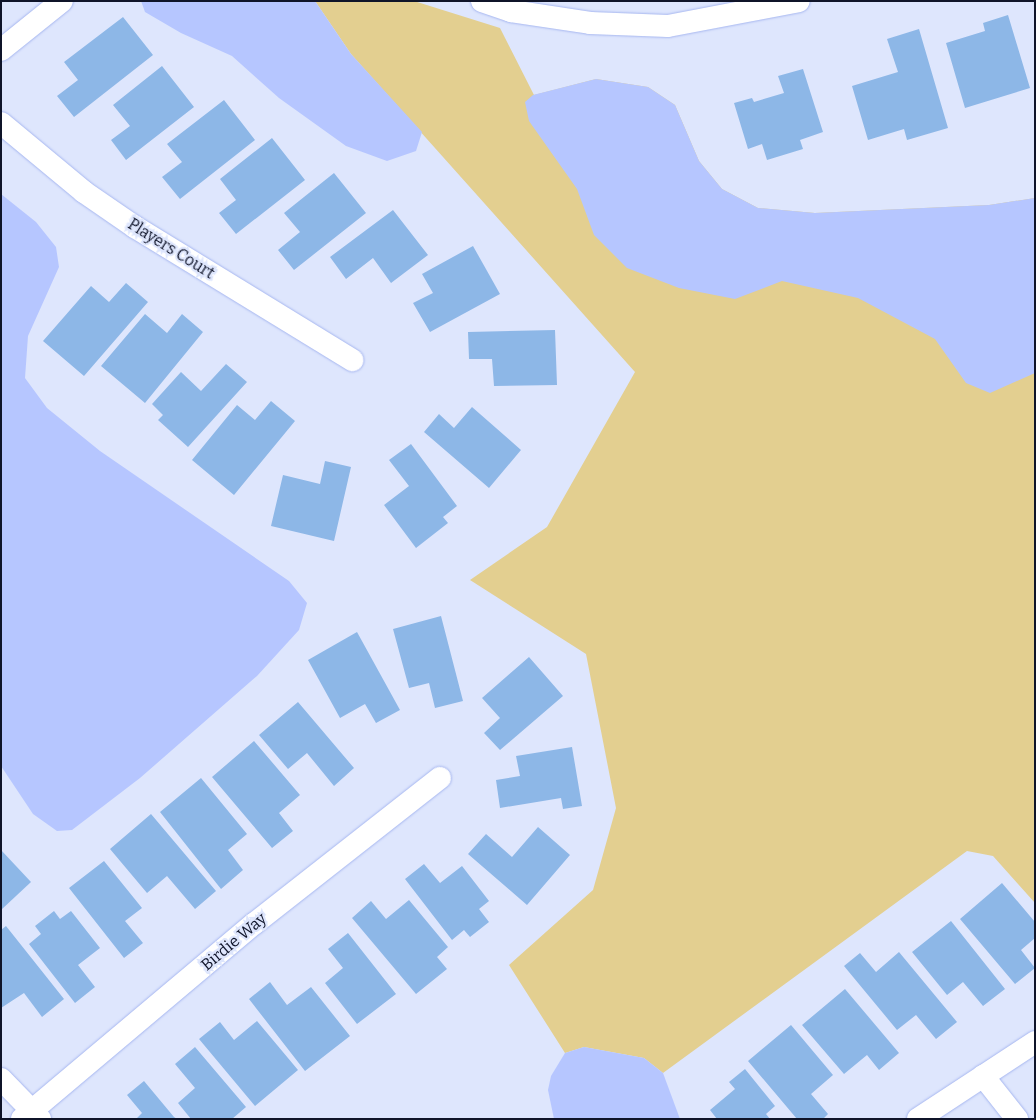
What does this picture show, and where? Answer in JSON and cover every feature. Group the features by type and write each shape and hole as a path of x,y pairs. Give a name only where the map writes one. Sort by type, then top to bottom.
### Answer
{"street":[{"path":"1,50 62,1"},
{"path":"482,1 511,11 590,24 668,26 799,1"},
{"name":"Players Court","path":"1,123 84,192 135,227 352,360"},
{"name":"Birdie Way","path":"31,1116 255,923 440,778"},
{"path":"918,1119 1035,1042"},
{"path":"983,1076 1017,1119"},
{"path":"1,1079 31,1116"}],"shaded area":[{"path":"315,1 414,1 500,28 534,95 596,79 648,87 675,105 699,161 722,189 758,208 815,213 989,205 1035,198 1035,903 993,856 967,851 663,1073 644,1058 584,1047 565,1053 509,965 593,890 616,808 586,654 470,580 547,527 635,372 351,54"}],"water":[{"path":"141,1 315,1 351,54 422,132 416,151 387,161 346,146 279,98 232,56 181,33 145,12"},
{"path":"596,79 648,87 675,105 699,161 722,189 758,208 815,213 989,205 1035,198 1035,373 990,393 966,383 935,339 858,298 782,281 735,299 679,288 627,268 594,235 577,189 529,121 525,102 533,95"},
{"path":"1,194 36,222 56,247 59,267 28,336 25,378 47,408 100,451 289,581 307,603 299,630 257,676 140,778 72,830 57,831 33,814 1,766"},
{"path":"584,1047 644,1058 663,1073 680,1119 554,1119 548,1090 551,1076 565,1053"}],"building":[{"path":"1008,15 1030,88 965,108 946,43 985,31 983,23"},
{"path":"123,17 153,55 74,117 57,96 78,80 64,62"},
{"path":"919,29 948,128 907,140 904,129 868,140 852,86 898,72 887,39"},
{"path":"162,66 194,107 126,160 111,140 130,126 113,105"},
{"path":"803,69 823,132 800,140 803,149 767,160 762,144 748,149 734,103 752,98 754,102 784,93 778,76"},
{"path":"224,100 255,140 180,199 162,177 182,162 167,144"},
{"path":"272,138 305,180 236,234 219,213 236,200 220,179"},
{"path":"334,173 366,213 294,270 278,250 300,232 284,213"},
{"path":"393,210 428,255 391,283 373,258 346,279 330,257"},
{"path":"473,246 500,294 430,332 413,303 433,293 422,274"},
{"path":"126,283 148,302 84,376 43,341 91,286 109,302"},
{"path":"145,314 167,333 182,314 203,332 145,403 101,366"},
{"path":"555,330 557,385 494,386 492,359 469,359 468,332"},
{"path":"226,364 247,382 188,447 158,420 163,415 152,404 181,372 201,391"},
{"path":"271,401 295,421 234,495 192,460 237,405 255,420"},
{"path":"472,407 521,450 489,488 424,432 439,414 454,428"},
{"path":"411,444 457,506 443,517 448,523 416,548 384,505 409,486 389,460"},
{"path":"325,461 351,467 334,541 271,526 283,475 320,484"},
{"path":"441,616 463,701 435,708 429,683 409,688 393,629"},
{"path":"357,632 400,710 376,723 365,704 340,718 308,660"},
{"path":"529,657 563,696 500,750 484,733 500,718 482,698"},
{"path":"298,702 354,768 334,786 307,753 288,769 259,735"},
{"path":"254,741 300,795 279,813 293,831 272,848 212,777"},
{"path":"572,747 582,806 563,809 561,798 500,808 496,780 520,776 516,756"},
{"path":"201,778 247,834 228,850 243,870 221,889 160,812"},
{"path":"151,814 216,891 195,909 167,876 147,893 110,849"},
{"path":"538,827 570,855 527,905 468,854 486,834 512,857"},
{"path":"1,850 31,882 1,910"},
{"path":"104,861 142,908 125,921 143,943 124,958 69,888"},
{"path":"424,864 440,883 462,866 489,901 479,909 489,922 470,937 464,930 452,940 405,879"},
{"path":"1002,883 1035,922 1035,938 1021,950 1035,968 1015,984 960,919"},
{"path":"409,900 448,947 437,957 447,969 416,994 352,918 371,901 386,919"},
{"path":"54,911 60,919 71,911 100,948 78,965 95,987 75,1003 29,944 41,934 35,926"},
{"path":"951,921 1005,989 983,1006 963,982 947,995 912,952"},
{"path":"6,926 64,999 42,1017 24,993 1,1008 1,930"},
{"path":"348,933 396,994 357,1024 325,983 343,968 328,949"},
{"path":"899,952 957,1022 936,1039 916,1015 897,1030 844,966 860,953 876,972"},
{"path":"270,982 287,1005 311,987 350,1036 305,1071 249,999"},
{"path":"845,989 899,1053 879,1070 867,1055 844,1074 802,1025"},
{"path":"257,1021 298,1070 255,1106 199,1039 220,1022 234,1040"},
{"path":"791,1025 833,1075 811,1094 828,1114 823,1119 797,1119 748,1061"},
{"path":"195,1047 246,1107 232,1119 191,1119 178,1103 195,1088 175,1064"},
{"path":"745,1069 775,1106 766,1114 770,1119 717,1119 710,1110 735,1089 729,1082"},
{"path":"144,1081 177,1119 136,1119 142,1113 127,1095"}]}
